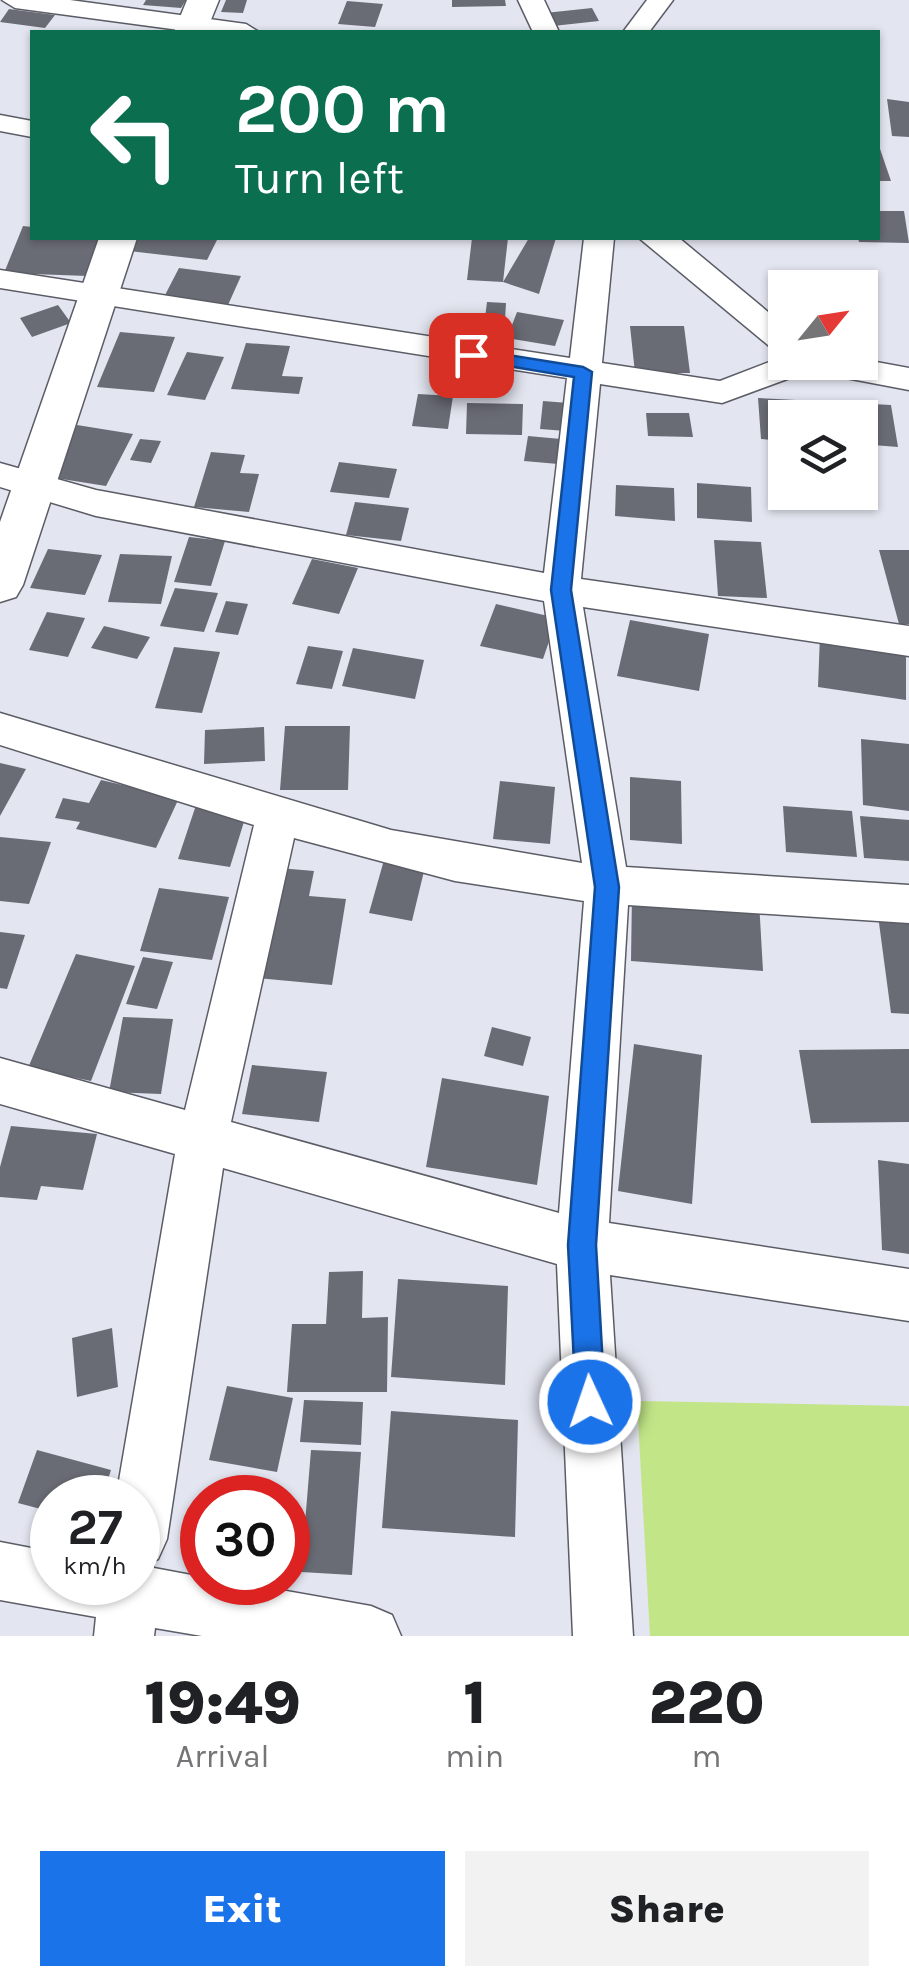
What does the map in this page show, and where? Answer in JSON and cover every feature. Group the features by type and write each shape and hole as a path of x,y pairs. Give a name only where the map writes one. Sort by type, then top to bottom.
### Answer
{"street":[{"path":"15,0 195,20 238,30"},
{"path":"531,0 545,30"},
{"path":"638,30 660,0"},
{"path":"0,123 30,129"},
{"path":"0,585 19,479 117,240"},
{"path":"599,240 561,590 607,887 582,1245 604,1636"},
{"path":"659,240 768,329"},
{"path":"0,279 722,392 768,375"},
{"path":"878,373 909,379"},
{"path":"19,479 96,502 561,590 909,641"},
{"path":"0,729 87,752 391,848 607,887 909,904"},
{"path":"148,1475 202,1136 278,813"},
{"path":"0,1081 582,1245 909,1295"},
{"path":"0,1572 30,1577"},
{"path":"160,1594 370,1636"}],"green space":[{"path":"637,1401 909,1406 909,1636 650,1636"}],"building":[{"path":"146,0 186,0 181,8 143,5"},
{"path":"226,0 247,0 243,13 221,12"},
{"path":"452,0 505,0 506,6 452,7"},
{"path":"347,1 383,4 375,27 338,24"},
{"path":"592,8 599,21 553,26 545,13"},
{"path":"9,9 55,15 45,28 0,22"},
{"path":"887,99 909,102 909,137 892,136"},
{"path":"880,149 891,181 880,181"},
{"path":"880,211 904,211 909,243 859,242 880,240"},
{"path":"23,226 30,227 30,240 101,240 88,276 4,273"},
{"path":"135,240 217,240 207,260 129,251"},
{"path":"472,240 508,240 503,282 467,280"},
{"path":"528,240 555,240 539,294 503,282"},
{"path":"179,268 241,276 228,305 164,297"},
{"path":"487,302 506,303 505,320 485,318"},
{"path":"58,305 71,323 32,337 20,318"},
{"path":"517,312 564,320 555,346 507,338"},
{"path":"465,324 501,326 499,341 463,339"},
{"path":"630,326 684,326 690,373 635,373"},
{"path":"120,332 175,337 154,392 97,387"},
{"path":"246,343 290,346 282,376 303,377 299,394 231,389"},
{"path":"187,352 224,357 205,400 167,395"},
{"path":"418,394 453,396 448,429 412,426"},
{"path":"758,398 796,400 768,400 768,440 761,439"},
{"path":"543,401 568,403 566,431 540,429"},
{"path":"467,403 523,404 522,435 466,434"},
{"path":"878,404 891,405 898,447 878,445"},
{"path":"646,413 689,413 693,437 648,436"},
{"path":"77,425 133,434 106,486 49,477"},
{"path":"528,436 561,439 558,464 524,461"},
{"path":"140,439 161,441 151,463 130,460"},
{"path":"211,452 245,455 240,473 259,474 249,512 194,507"},
{"path":"339,462 397,469 389,498 330,492"},
{"path":"697,483 751,487 752,522 697,518"},
{"path":"616,485 674,488 675,521 615,516"},
{"path":"355,502 409,508 401,541 346,535"},
{"path":"189,537 225,541 211,586 174,582"},
{"path":"714,540 761,542 767,598 718,596"},
{"path":"48,549 102,555 85,595 30,588"},
{"path":"879,550 909,550 909,624 899,624"},
{"path":"120,554 172,556 161,604 108,602"},
{"path":"312,559 358,568 339,614 292,604"},
{"path":"175,588 218,593 204,632 160,626"},
{"path":"226,601 248,604 238,635 215,632"},
{"path":"496,604 557,618 543,659 480,646"},
{"path":"47,612 85,618 68,657 29,650"},
{"path":"630,620 709,634 699,691 617,676"},
{"path":"104,626 150,637 137,659 91,648"},
{"path":"820,635 906,647 906,700 818,687"},
{"path":"308,646 343,651 332,689 296,684"},
{"path":"174,647 220,652 202,713 155,708"},
{"path":"353,648 424,660 415,699 342,686"},
{"path":"285,726 350,726 348,790 280,790"},
{"path":"264,727 265,761 204,764 205,730"},
{"path":"861,739 909,744 909,811 863,805"},
{"path":"0,763 26,769 0,816"},
{"path":"630,777 681,781 682,844 630,840"},
{"path":"101,780 179,798 156,848 76,829 80,822 55,818 63,798 89,803"},
{"path":"500,781 555,787 550,844 493,839"},
{"path":"196,805 247,812 230,867 178,859"},
{"path":"783,806 852,811 857,857 786,852"},
{"path":"860,816 909,820 909,861 864,858"},
{"path":"0,837 51,842 29,904 0,901"},
{"path":"384,860 425,867 412,921 369,913"},
{"path":"279,868 314,871 309,896 346,899 332,985 257,978"},
{"path":"159,888 229,897 212,960 140,951"},
{"path":"632,891 759,901 763,971 631,961"},
{"path":"877,908 909,910 909,1014 891,1013"},
{"path":"0,932 25,935 7,989 0,988"},
{"path":"76,954 135,966 91,1081 28,1068"},
{"path":"143,957 173,962 157,1009 126,1004"},
{"path":"123,1017 173,1019 161,1094 109,1092"},
{"path":"492,1027 531,1037 523,1066 484,1056"},
{"path":"634,1044 702,1055 692,1204 618,1191"},
{"path":"909,1049 909,1122 811,1123 799,1050"},
{"path":"252,1065 327,1072 319,1122 242,1114"},
{"path":"442,1078 549,1096 537,1185 426,1167"},
{"path":"11,1126 97,1134 83,1190 41,1186 37,1200 0,1197 0,1167"},
{"path":"878,1160 909,1164 909,1254 882,1250"},
{"path":"363,1271 362,1318 388,1317 387,1392 287,1392 292,1324 326,1324 329,1272"},
{"path":"398,1279 508,1286 505,1385 391,1377"},
{"path":"112,1328 118,1387 77,1397 72,1338"},
{"path":"227,1386 293,1398 277,1472 209,1460"},
{"path":"304,1400 363,1402 361,1445 300,1442"},
{"path":"391,1411 518,1420 515,1537 382,1528"},
{"path":"37,1450 111,1470 109,1475 30,1475 30,1506 18,1503"},
{"path":"311,1450 361,1452 352,1575 310,1573"}],"route":[{"path":"471,355 583,372 561,590 607,887 582,1245 590,1402"}]}
